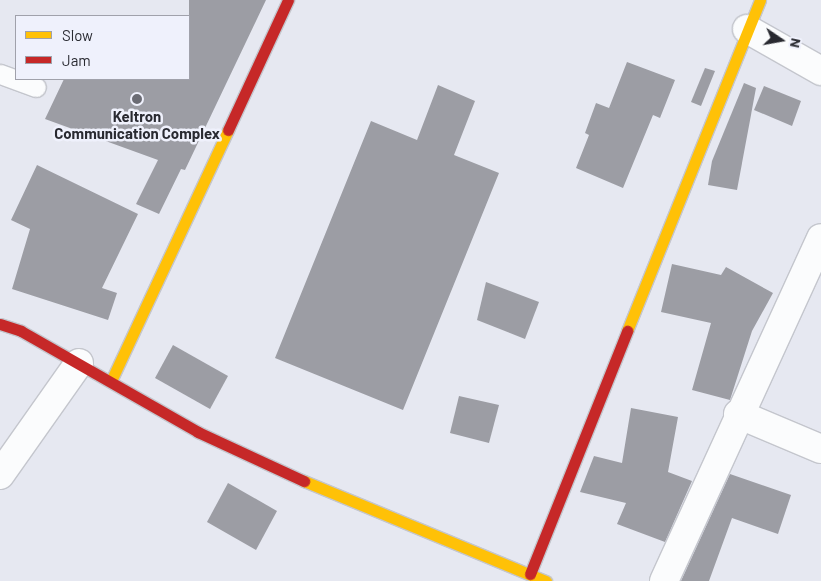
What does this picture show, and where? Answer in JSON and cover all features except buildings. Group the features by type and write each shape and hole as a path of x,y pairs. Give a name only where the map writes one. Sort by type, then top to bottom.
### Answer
{"street":[{"path":"111,381 288,0"},
{"path":"530,574 760,0"},
{"path":"747,29 821,71"},
{"path":"664,581 738,414 821,238"},
{"path":"0,324 79,363 198,432 275,468 546,581"},
{"path":"0,475 79,363"},
{"path":"738,414 821,449"}],"lane":[{"path":"0,74 15,79"},
{"path":"17,80 36,87"}],"traffic: slow":[{"path":"627,331 760,0"},
{"path":"111,381 228,130"},
{"path":"304,481 546,581"}],"traffic: jam":[{"path":"228,130 288,0"},
{"path":"0,324 21,331 198,432 304,481"},
{"path":"530,574 627,331"}],"place":[{"name":"Keltron Communication Complex","path":"137,99"}]}
